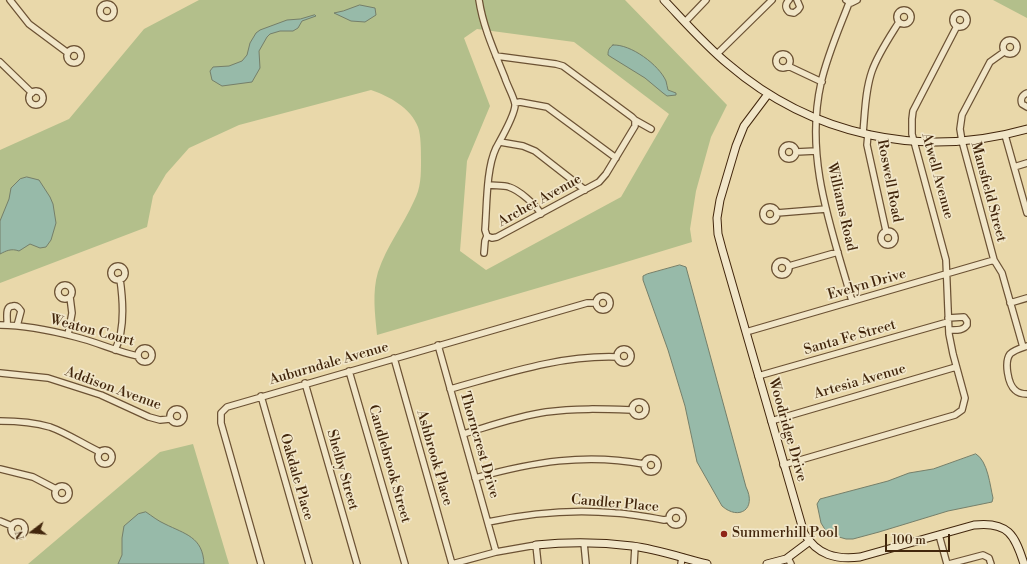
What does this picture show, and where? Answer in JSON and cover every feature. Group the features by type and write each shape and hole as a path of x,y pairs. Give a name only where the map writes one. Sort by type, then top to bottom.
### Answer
{"street":[{"path":"10,0 29,24 68,52"},
{"path":"479,0 482,16 515,103 520,102 546,107 616,158"},
{"path":"664,0 717,54 750,82 792,108 841,128 866,134 914,141 962,141 1005,135 1027,129"},
{"path":"685,22 706,0"},
{"path":"717,54 772,0"},
{"path":"788,0 786,8 789,12 794,13 800,6 797,0"},
{"name":"Williams Road","path":"852,301 826,209 818,171 816,151 816,118 822,82 847,1 853,3 857,0"},
{"name":"Roswell Road","path":"886,231 867,145 866,97 872,71 899,22"},
{"name":"Atwell Avenue","path":"783,465 928,423 959,413 964,407 965,398 950,344 947,274 944,250 911,127 913,111 957,26"},
{"name":"Mansfield Street","path":"1004,52 990,62 962,116 960,129 994,260 1002,273 1010,303 1025,347"},
{"path":"496,56 563,66 634,120 651,129"},
{"path":"0,62 32,93"},
{"path":"788,66 822,82"},
{"path":"1027,93 1023,95 1021,99 1022,104 1027,107"},
{"name":"Woodridge Drive","path":"768,94 741,131 720,200 717,227 783,465 802,527 810,542 818,549 832,556 859,561 974,524 992,524 1000,526 1012,536 1017,543 1024,564"},
{"name":"Archer Avenue","path":"515,103 511,118 491,163 486,230 487,236 492,238 497,237 541,214 604,178 634,126 634,120"},
{"path":"1005,135 1027,213"},
{"path":"500,142 524,146 535,151 584,190"},
{"path":"796,152 816,151"},
{"path":"1014,167 1027,163"},
{"path":"489,185 514,189 536,206 541,214"},
{"path":"777,213 826,209"},
{"path":"484,253 487,236"},
{"path":"789,266 838,252"},
{"name":"Evelyn Drive","path":"746,332 994,260"},
{"path":"115,350 118,344 122,318 120,279"},
{"path":"68,335 72,313 70,297"},
{"path":"1010,303 1027,298"},
{"name":"Auburndale Avenue","path":"261,564 220,418 221,413 227,407 587,302 596,303"},
{"path":"7,325 7,310 11,306 14,306 19,308 20,311 16,326"},
{"path":"948,320 964,317 967,321 965,329 949,330"},
{"name":"Santa Fe Street","path":"758,376 948,320"},
{"name":"Weaton Court","path":"0,325 16,326 68,335 138,356"},
{"name":"Thorncrest Drive","path":"438,346 496,552"},
{"path":"1025,347 1009,355 1006,366 1012,386 1019,393 1027,394"},
{"path":"450,389 540,365 582,358 617,357"},
{"name":"Ashbrook Place","path":"394,358 452,564"},
{"name":"Artesia Avenue","path":"771,421 956,367"},
{"name":"Candlebrook Street","path":"350,371 405,564"},
{"name":"Addison Avenue","path":"0,373 48,378 101,395 149,418 160,420 170,419"},
{"name":"Shelby Street","path":"305,384 357,564"},
{"name":"Oakdale Place","path":"261,396 309,564"},
{"path":"463,434 521,417 546,412 577,408 632,410"},
{"path":"0,421 24,422 50,427 100,452"},
{"path":"475,478 527,464 564,460 610,460 644,464"},
{"path":"0,469 33,477 56,489"},
{"name":"Candler Place","path":"488,522 531,514 579,511 615,513 664,520 669,519"},
{"path":"0,521 12,526"},
{"path":"939,535 948,564 983,555 989,558 991,564"},
{"path":"767,564 790,561 810,542"},
{"path":"452,564 496,552 536,545 584,543 635,547 681,561 707,564"},
{"path":"584,543 586,564"},
{"path":"536,545 538,564"},
{"path":"634,564 635,547"}],"green space":[{"path":"199,0 625,0 727,105 711,137 696,191 690,229 692,242 377,335 374,303 376,280 386,253 410,210 418,191 421,176 421,152 419,130 415,120 405,109 392,99 371,90 239,125 189,148 166,174 153,196 147,227 0,283 0,150 69,119 144,29","holes":["477,29 574,42 669,114 621,197 486,270 460,251 467,161 490,106 464,38"]},
{"path":"993,0 1027,0 1027,18"},
{"path":"193,444 229,564 28,564 160,452"}],"shaded area":[{"path":"360,5 375,8 376,15 365,22 351,21 334,13 343,11"},
{"path":"316,16 302,21 298,28 293,31 280,31 270,34 267,37 259,51 260,68 252,82 222,86 212,80 210,71 213,67 229,66 242,61 247,55 250,43 256,33 260,30 287,20 300,19"},
{"path":"613,45 628,48 651,62 666,81 668,90 676,93 676,95 667,96 645,78 608,55 609,49"},
{"path":"27,177 39,180 53,204 56,223 51,240 46,247 40,248 30,244 19,251 11,250 0,254 0,221 9,199 11,188 20,179"},
{"path":"680,265 686,267 749,495 748,507 740,512 728,510 722,506 697,462 685,406 668,350 643,280 643,276 647,274"},
{"path":"976,454 980,457 986,468 993,498 992,502 948,511 853,539 846,539 832,535 826,531 821,523 817,504 820,499 888,481 909,473 933,469"},
{"path":"146,512 192,538 200,548 203,555 204,564 118,564 122,555 124,526 138,514"}],"place":[{"name":"Summerhill Pool","path":"724,534"}]}
